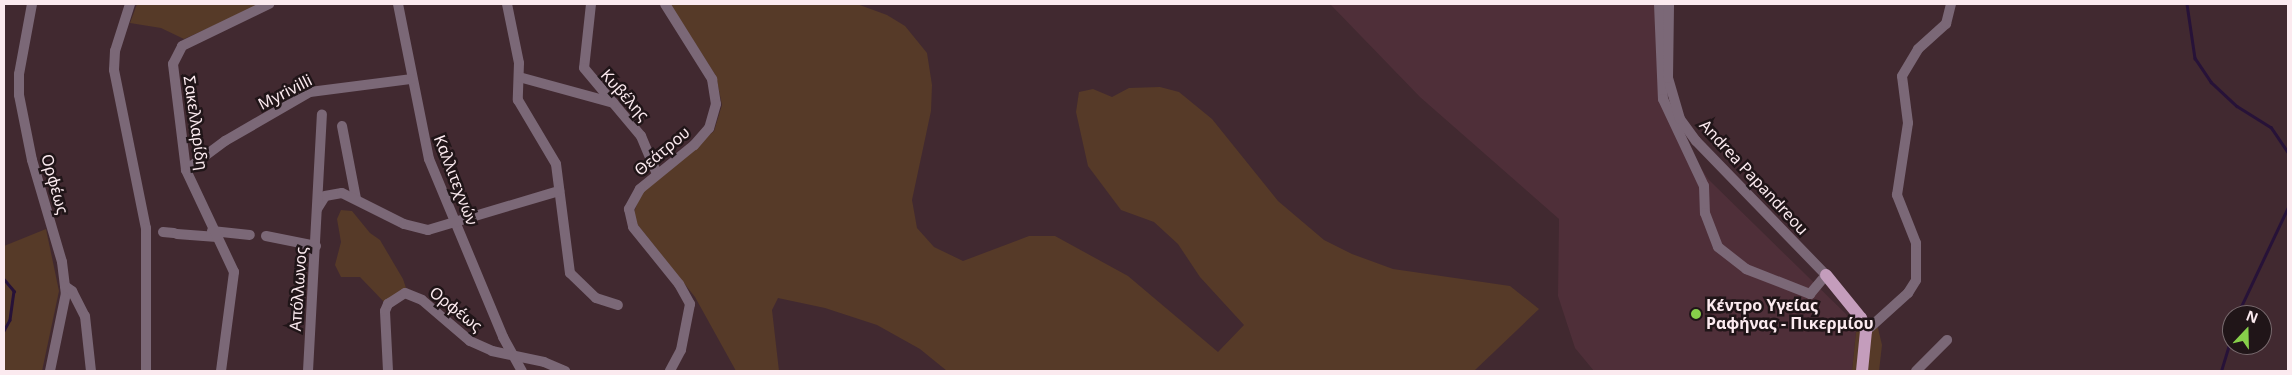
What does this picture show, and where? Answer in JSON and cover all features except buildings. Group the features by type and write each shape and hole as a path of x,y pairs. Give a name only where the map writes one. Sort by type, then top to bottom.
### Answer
{"main road":[{"path":"1826,275 1855,306 1866,331 1862,371"}],"street":[{"name":"Ορφέως","path":"32,4 19,74 19,95 32,160 62,262 65,286 65,305 50,371"},
{"path":"130,4 115,51 114,70 146,228 146,371"},
{"name":"Σακελλαρίδη","path":"221,371 234,272 214,234 186,170 173,64 182,46 269,4"},
{"name":"Καλλιτεχνών","path":"398,4 424,140 503,337 522,371"},
{"path":"507,4 519,63 518,100 549,148 556,164 570,273 596,298 618,305"},
{"name":"Κυβέλης","path":"591,4 584,68 588,76 616,104 641,136 657,174"},
{"name":"Θεάτρου","path":"665,4 712,79 716,104 709,128 694,145 640,189 629,209 633,227 679,284 690,304 683,342 670,371"},
{"path":"1659,4 1663,99 1704,186 1705,213 1718,247 1746,269 1810,294 1826,275"},
{"name":"Andrea Papandreou","path":"1669,4 1668,78 1680,119 1696,141 1826,275"},
{"path":"1866,331 1908,293 1916,280 1916,243 1897,195 1908,123 1902,76 1918,49 1946,24 1950,4"},
{"path":"519,78 616,104"},
{"name":"Myrivilli","path":"186,170 225,141 310,92 412,79"},
{"name":"Απόλλωνος","path":"308,371 322,114"},
{"path":"342,126 356,199"},
{"path":"317,210 325,196 333,193 356,199 419,229 428,230 559,190"},
{"path":"163,232 176,234 250,235"},
{"path":"266,236 316,246"},
{"path":"65,286 72,291 85,316 91,371"},
{"name":"Ορφέως","path":"388,371 385,311 388,304 405,293 422,300 470,341 516,358"},
{"path":"1916,371 1947,340"},
{"path":"516,358 544,362 564,371"}],"shaded area":[{"path":"137,4 262,4 184,39 161,28 130,23"},
{"path":"670,4 857,4 887,15 905,26 927,53 932,85 931,111 912,200 917,228 934,247 963,261 1029,236 1055,236 1128,276 1218,352 1244,325 1200,277 1178,244 1154,222 1121,210 1088,166 1076,112 1079,92 1093,89 1112,97 1129,88 1160,87 1179,92 1212,119 1278,201 1324,240 1352,254 1393,269 1510,286 1539,309 1474,371 947,371 920,349 877,325 825,308 778,298 772,310 779,371 736,371 695,297 637,224 634,212 642,192 714,131 722,105 716,76"},
{"path":"1330,4 1661,4 1662,93 1677,131 1708,179 1846,314 1856,332 1852,371 1594,371 1575,348 1558,296 1559,219 1420,97"},
{"path":"341,210 352,211 370,233 380,240 403,279 406,288 385,303 360,277 341,277 335,265 341,242 337,219"},
{"path":"46,229 59,291 42,371 4,371 4,246"},
{"path":"1877,324 1882,345 1879,371 1852,371 1856,332"}],"waterway":[{"path":"2187,4 2195,58 2211,82 2237,106 2271,127 2288,152"},
{"path":"2242,305 2288,207"},
{"path":"4,279 14,291 10,320 4,331"},
{"path":"2221,371 2226,355"}],"place":[{"name":"Κέντρο Υγείας Ραφήνας - Πικερμίου","path":"1696,314"}]}
